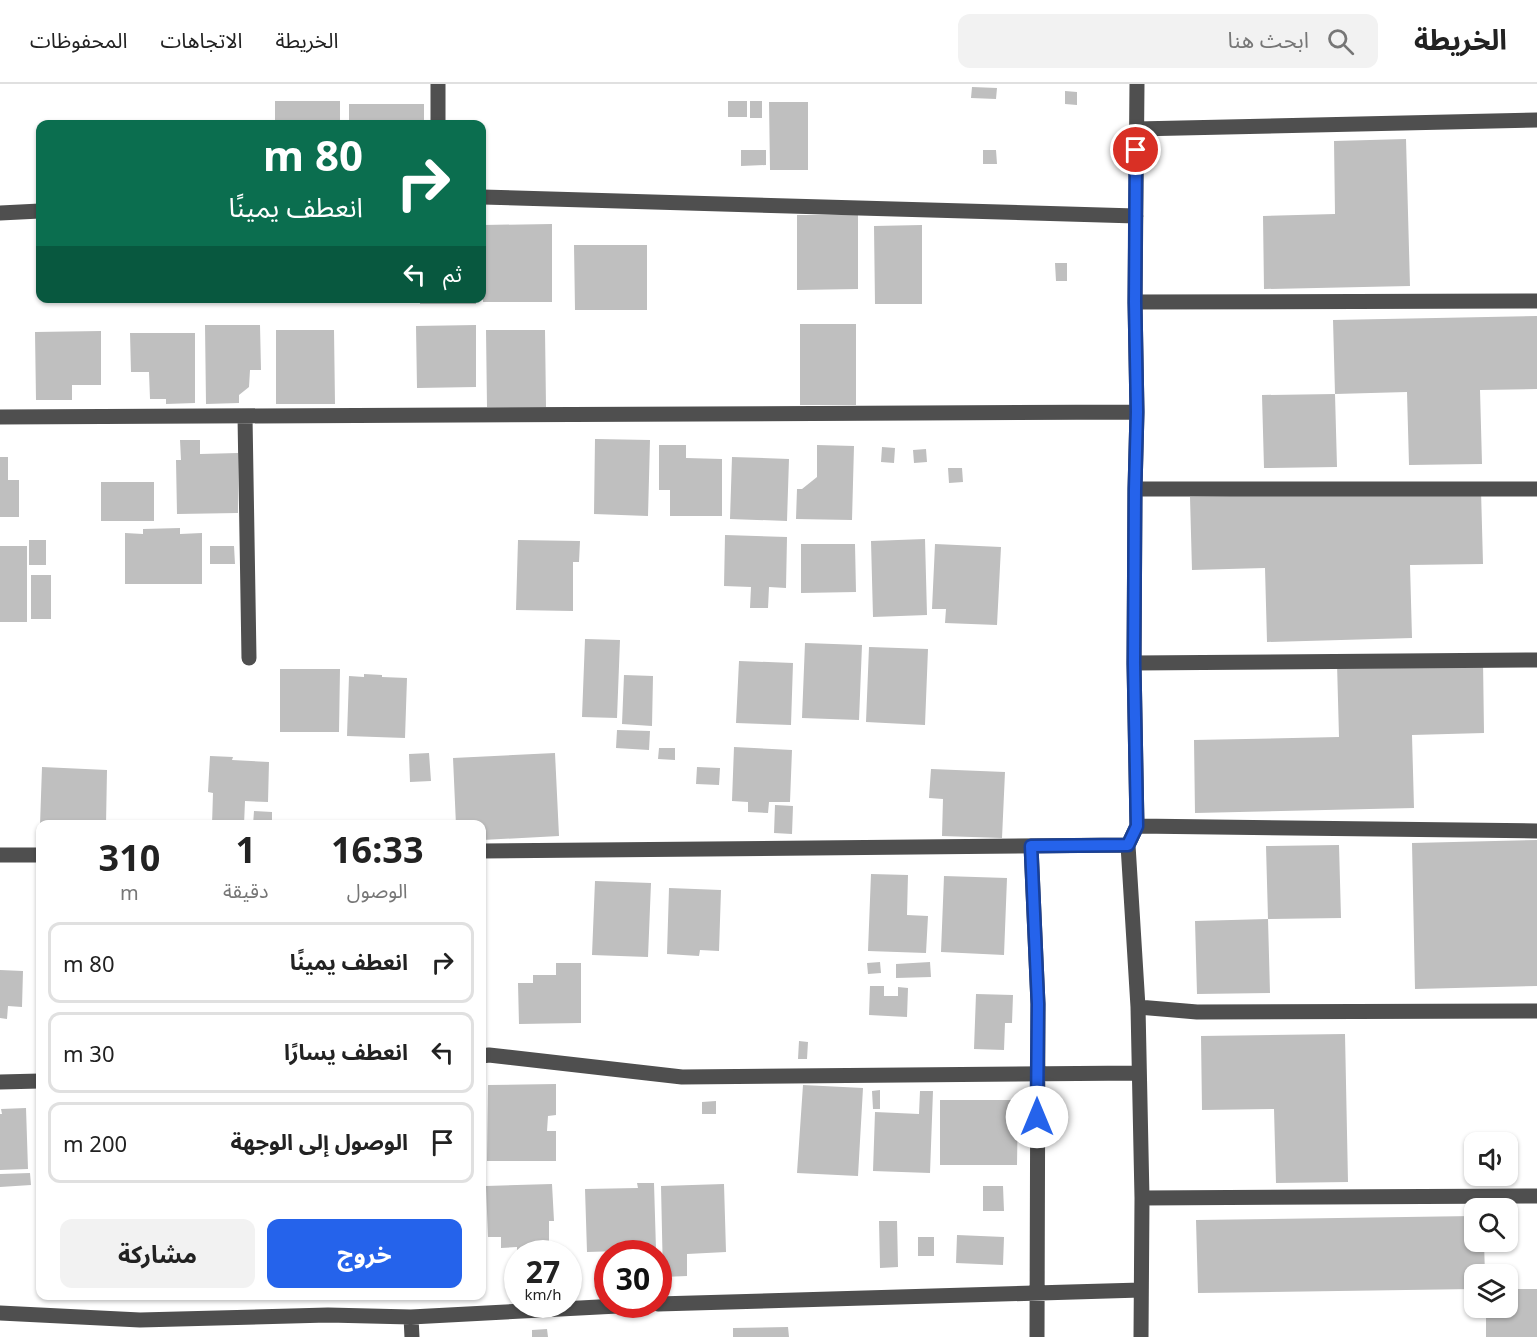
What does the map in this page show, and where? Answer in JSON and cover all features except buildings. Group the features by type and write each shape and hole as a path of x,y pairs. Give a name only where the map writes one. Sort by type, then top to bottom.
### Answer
{"street":[{"path":"438,84 438,120"},
{"path":"1137,84 1134,663 1137,826 1128,845 1138,1007 1142,1198 1141,1337"},
{"path":"1136,129 1537,120"},
{"path":"486,198 1136,216"},
{"path":"0,213 36,211"},
{"path":"1135,302 1537,301"},
{"path":"0,417 1137,412"},
{"path":"245,416 249,658"},
{"path":"1135,489 1537,489"},
{"path":"1134,663 1537,660"},
{"path":"1137,826 1537,831"},
{"path":"486,851 1128,845"},
{"path":"1031,846 1038,1004 1037,1337"},
{"path":"0,855 36,855"},
{"path":"1138,1007 1197,1012 1537,1011"},
{"path":"486,1055 682,1077 1139,1073"},
{"path":"0,1082 36,1082"},
{"path":"1142,1198 1537,1196"},
{"path":"672,1304 1141,1290"},
{"path":"0,1313 140,1320 328,1315 411,1317 594,1307"},
{"path":"411,1317 412,1337"}],"route":[{"path":"1037,1117 1038,1004 1031,846 1128,845 1137,826 1134,663 1137,412 1136,150"}]}
